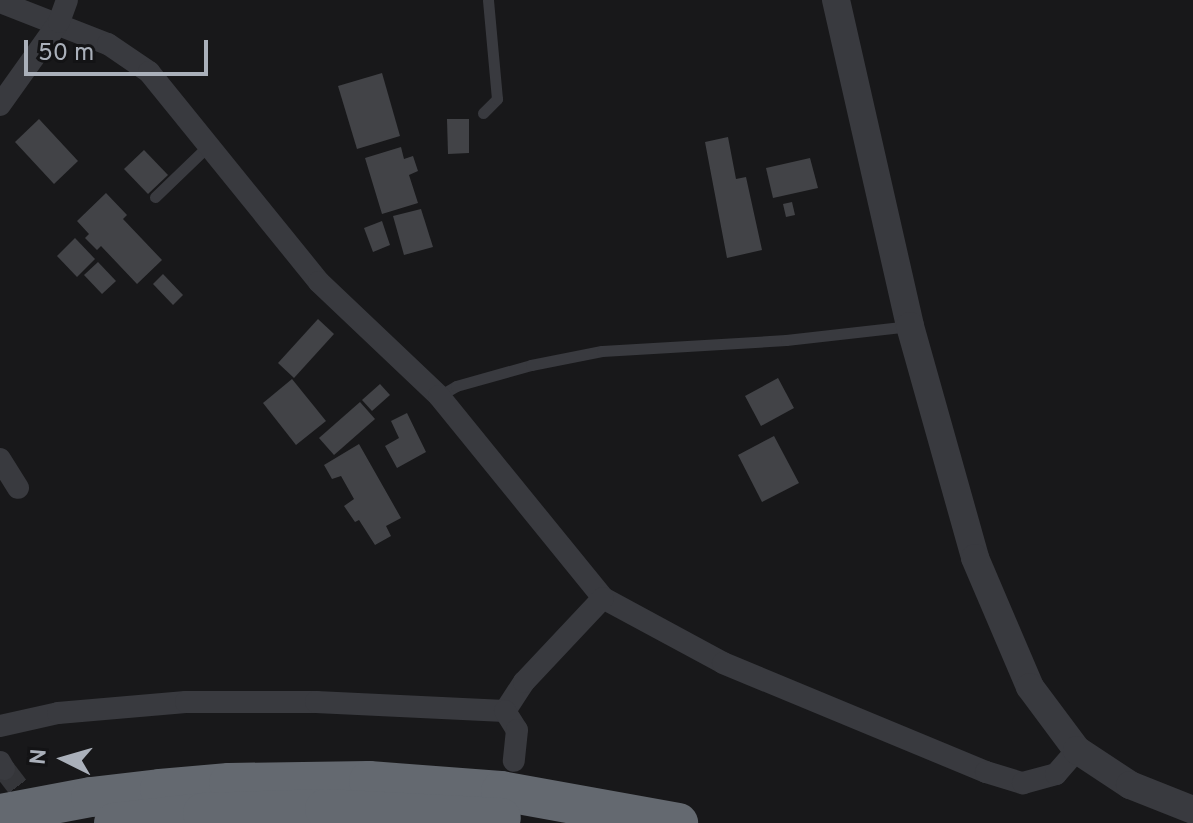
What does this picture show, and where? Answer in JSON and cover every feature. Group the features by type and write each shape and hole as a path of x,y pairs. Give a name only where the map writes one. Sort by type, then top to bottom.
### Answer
{"highway":[{"path":"0,814 91,797 160,789 242,782 369,781 501,791 678,823"},
{"path":"114,823 203,813 325,809 560,823"}],"street":[{"path":"0,105 59,22 67,0"},
{"path":"836,0 910,326 975,558 1030,687 1077,750 1130,785 1193,810"},
{"path":"0,2 59,22 131,57 149,72 211,144 319,282 439,396 603,598 723,663 986,772 1023,783 1056,774 1077,750"},
{"path":"0,459 18,488"},
{"path":"505,711 524,682 603,598"},
{"path":"0,726 58,713 186,702 316,702 505,711"},
{"path":"505,711 517,730 514,761"}],"lane":[{"path":"483,113 497,99 488,0"},
{"path":"155,197 211,144"},
{"path":"439,396 456,386 531,365 602,351 786,340 910,326"}],"building":[{"path":"382,73 400,136 357,149 338,86"},
{"path":"39,119 78,161 54,184 15,142"},
{"path":"447,119 469,119 469,153 448,154"},
{"path":"728,137 736,179 746,177 762,250 727,258 705,142"},
{"path":"401,147 404,159 413,156 418,171 409,175 418,203 382,214 365,158"},
{"path":"144,150 168,175 148,194 124,169"},
{"path":"810,158 818,188 773,198 766,168"},
{"path":"106,193 127,215 123,219 162,260 137,284 101,246 97,250 85,238 89,234 77,221"},
{"path":"792,202 795,215 786,217 783,204"},
{"path":"421,209 433,247 404,255 393,216"},
{"path":"382,221 390,245 373,252 364,228"},
{"path":"75,238 95,259 77,277 57,256"},
{"path":"98,262 116,281 102,294 84,275"},
{"path":"163,274 183,295 173,305 153,284"},
{"path":"318,319 334,334 294,378 278,363"},
{"path":"778,378 794,408 761,426 745,396"},
{"path":"292,379 326,421 296,445 263,403"},
{"path":"380,384 390,395 372,411 362,400"},
{"path":"360,402 375,419 334,455 319,438"},
{"path":"407,413 426,452 397,468 385,446 399,438 391,421"},
{"path":"774,436 799,483 762,502 738,455"},
{"path":"359,444 401,518 386,526 391,536 375,545 359,520 355,522 344,506 354,499 341,476 332,479 324,465"}],"tunnel":[{"path":"4,769 37,812"}]}
